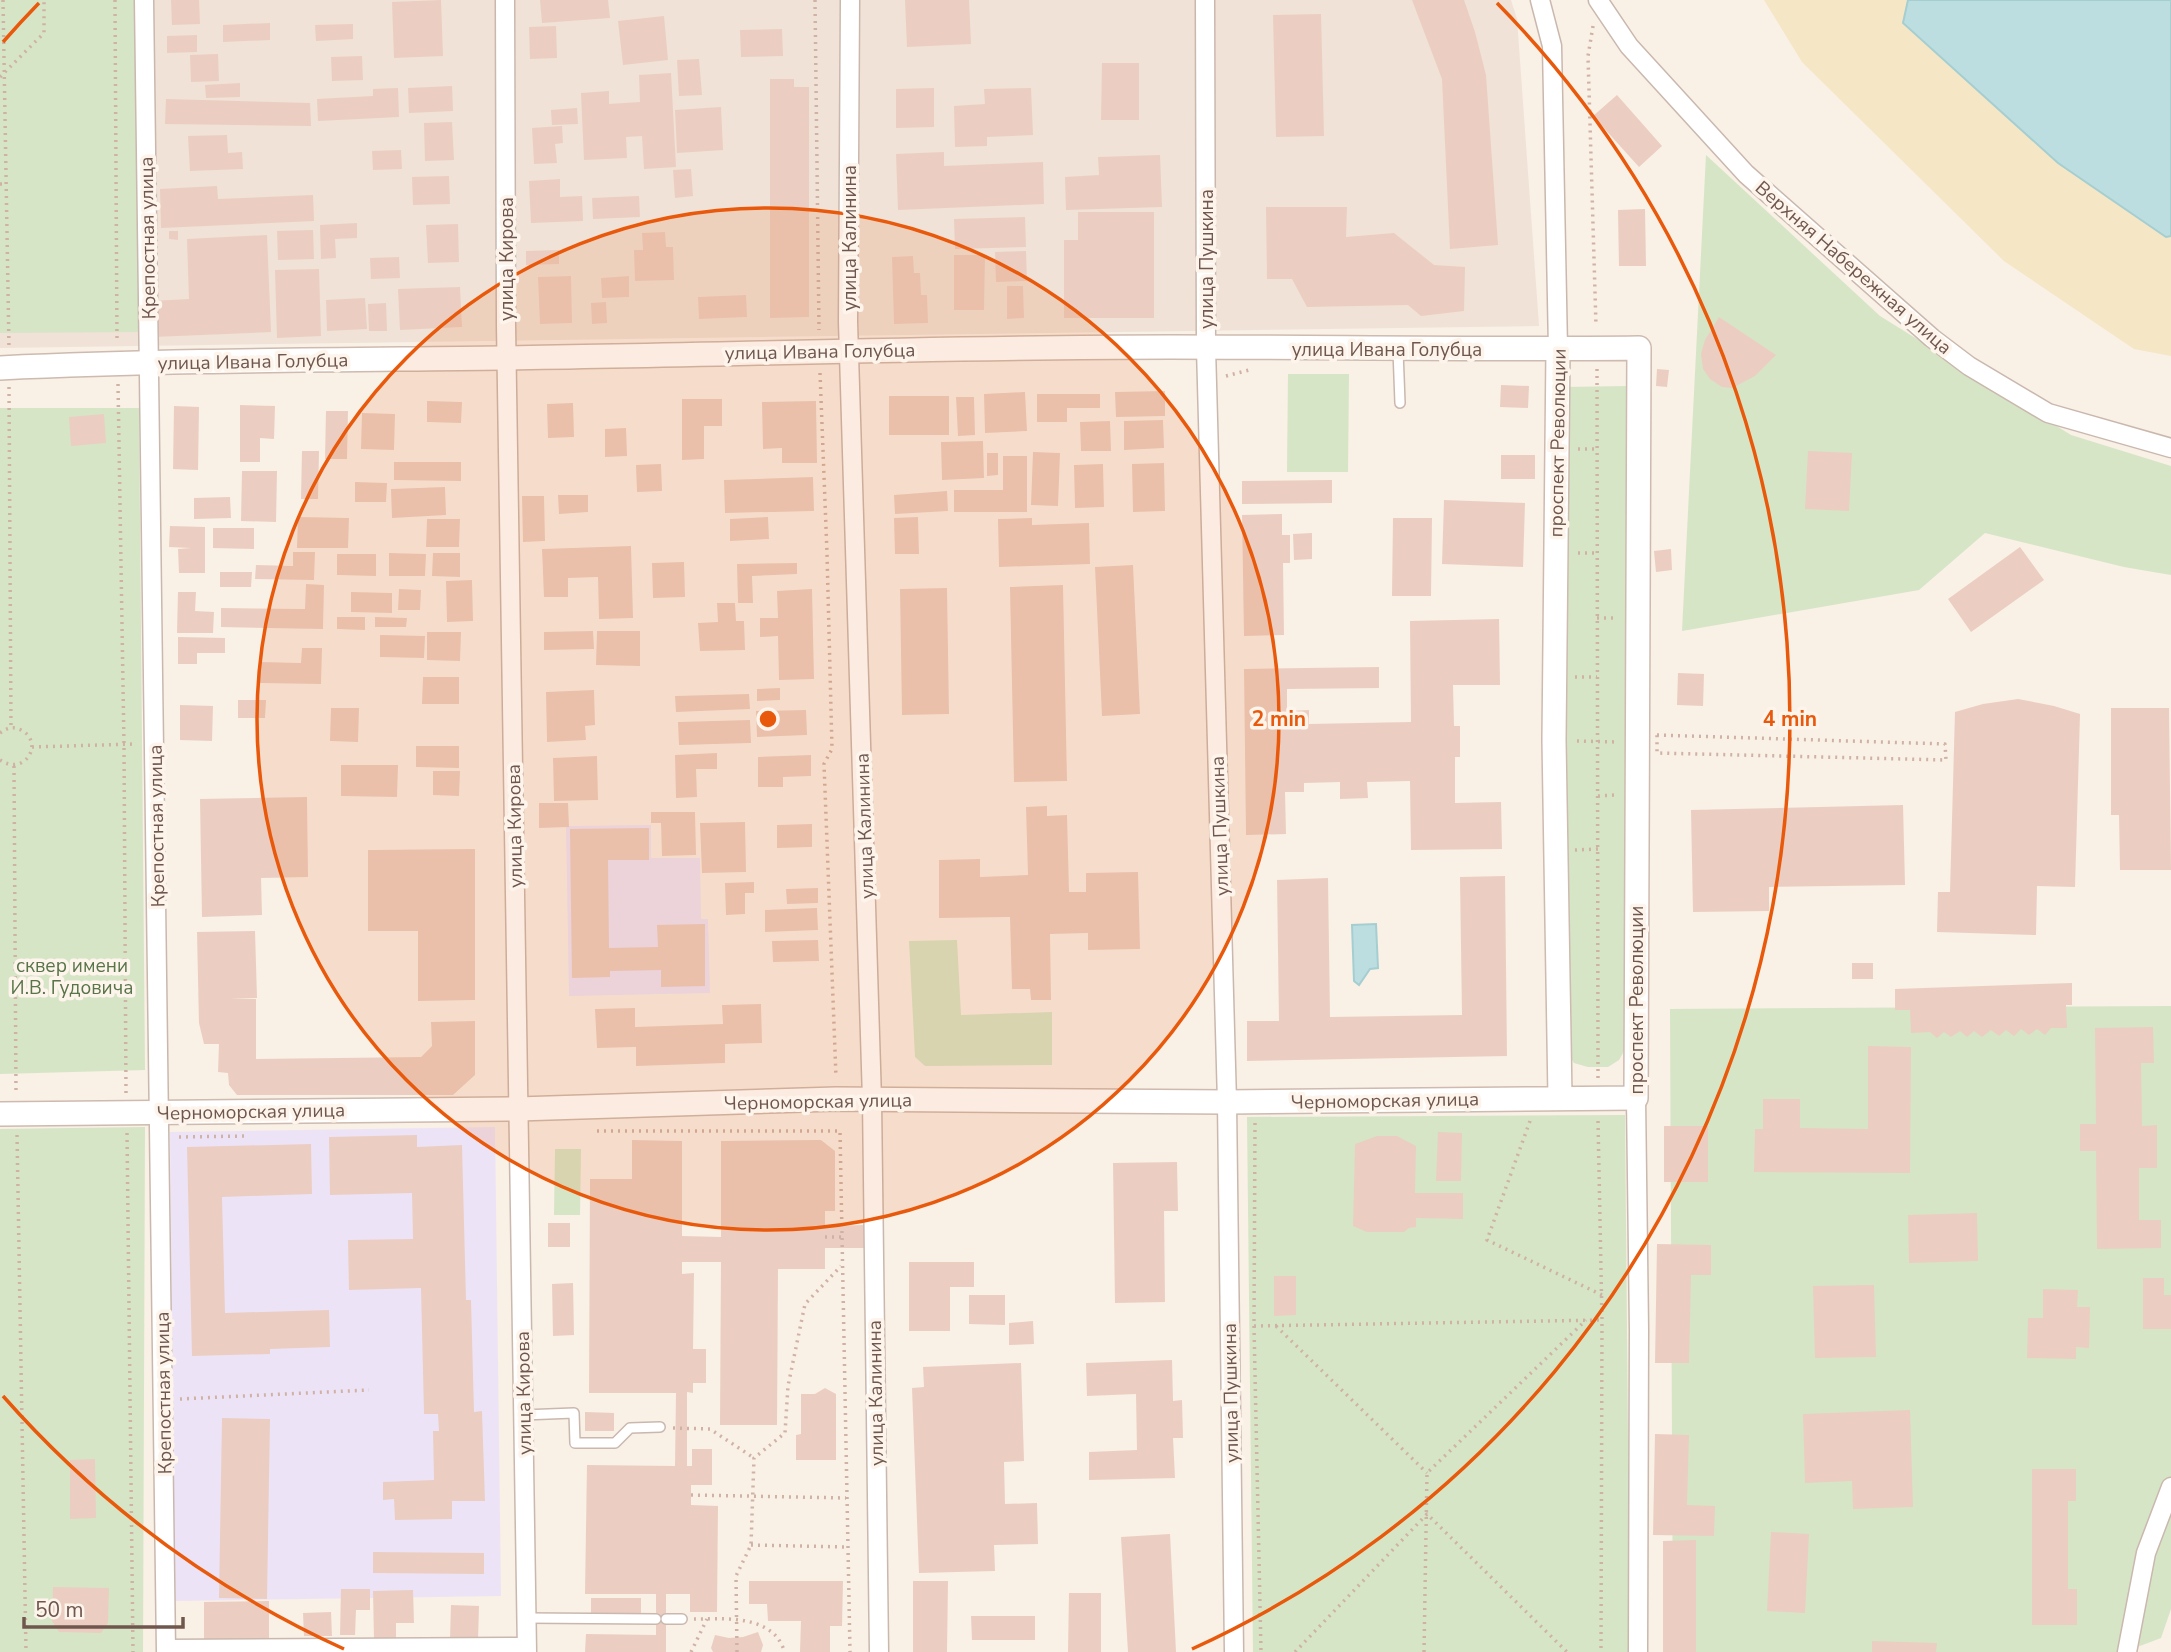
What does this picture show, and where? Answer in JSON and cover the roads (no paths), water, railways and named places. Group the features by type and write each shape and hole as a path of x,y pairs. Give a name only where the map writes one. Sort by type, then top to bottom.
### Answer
{"street":[{"name":"Крепостная улица","path":"144,0 166,1651"},
{"name":"улица Кирова","path":"505,0 506,358 527,1650"},
{"name":"улица Калинина","path":"850,0 849,350 872,1100 879,1652"},
{"name":"улица Пушкина","path":"1205,0 1206,348 1227,1102 1234,1652"},
{"name":"проспект Революции","path":"1540,0 1552,46 1558,349 1553,740 1560,1098"},
{"name":"Верхняя Набережная улица","path":"1598,0 1629,46 1746,174 1932,338 1969,366 2049,413 2171,448"},
{"name":"улица Ивана Голубца","path":"0,368 148,362 506,358 849,350 1639,348"},
{"name":"проспект Революции","path":"1638,1652 1639,1330 1636,1098 1652,744 1639,348"},
{"name":"Черноморская улица","path":"8,1113 518,1108 835,1100 1227,1102 1636,1098"},
{"path":"2127,1652 2146,1553 2171,1487"},
{"path":"166,1651 527,1650"}],"lane":[{"path":"1398,350 1400,403"},
{"path":"523,1415 574,1413 575,1443 615,1443 629,1428 660,1427"},
{"path":"527,1618 682,1619"}],"water":[{"path":"1908,0 2171,0 2171,236 2166,237 2058,163 1903,23"},
{"path":"1376,924 1378,968 1370,969 1359,985 1354,981 1352,925"}],"park label":[{"name":"сквер имени И.В. Гудовича","path":"72,976"}]}
